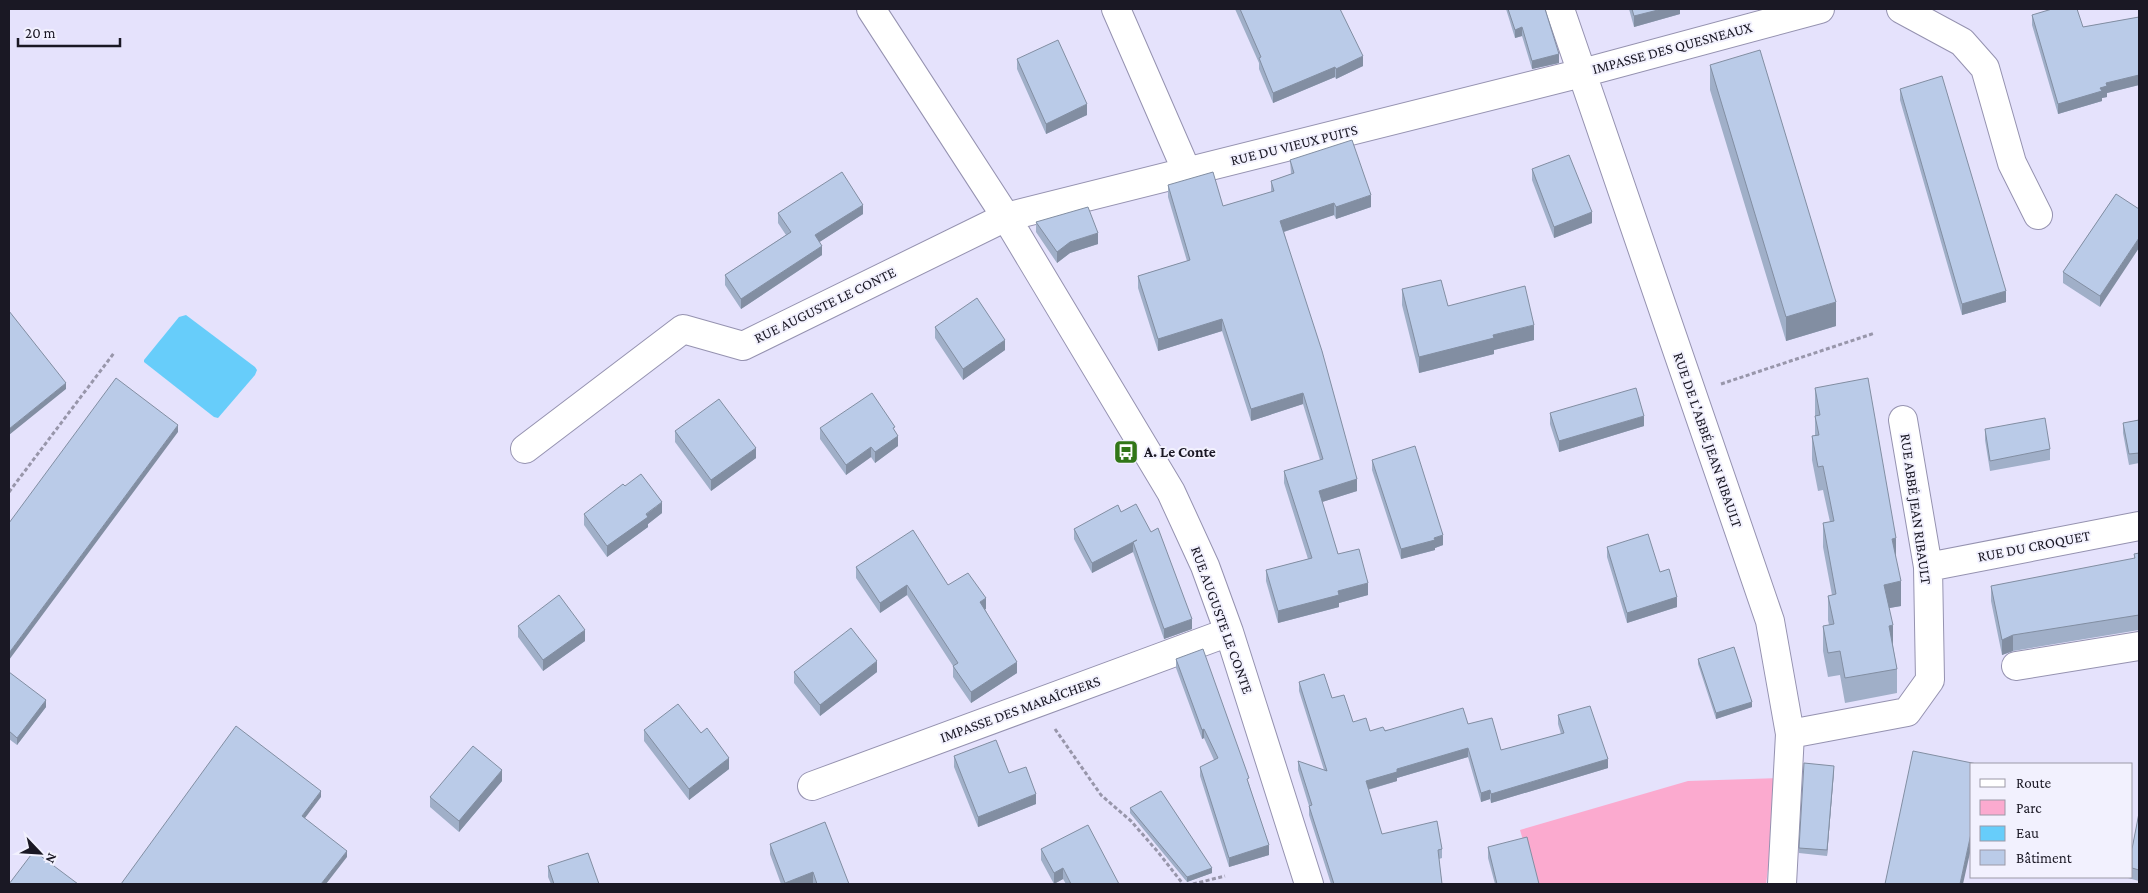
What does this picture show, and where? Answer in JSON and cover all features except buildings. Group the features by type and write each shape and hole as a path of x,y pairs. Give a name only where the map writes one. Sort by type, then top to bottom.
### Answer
{"street":[{"name":"RUE AUGUSTE LE CONTE","path":"871,9 1006,216 1171,492 1205,566 1229,632 1309,884"},
{"path":"1116,9 1186,172"},
{"name":"RUE DE L'ABBÉ JEAN RIBAULT","path":"1560,9 1770,622 1790,734 1782,884"},
{"name":"IMPASSE DES QUESNEAUX","path":"1582,73 1820,9"},
{"path":"1901,9 1962,42 1985,68 2012,163 2038,216"},
{"name":"RUE DU VIEUX PUITS","path":"1006,216 1582,73"},
{"name":"RUE AUGUSTE LE CONTE","path":"525,449 683,329 743,346 1006,216"},
{"name":"RUE ABBÉ JEAN RIBAULT","path":"1790,734 1907,712 1930,680 1928,567 1903,420"},
{"name":"RUE DU CROQUET","path":"1928,567 2139,526"},
{"name":"IMPASSE DES MARAÎCHERS","path":"812,786 1229,632"},
{"path":"2016,666 2139,646"}],"path":[{"path":"1692,394 1875,333"},
{"path":"9,492 114,353"},
{"path":"1037,703 1101,795 1131,821 1183,884"},
{"path":"1193,884 1225,876"}],"green space":[{"path":"1780,778 1766,884 1536,884 1520,830 1688,781"}],"water":[{"path":"186,315 257,370 255,375 218,418 214,417 144,362 179,317"}],"place":[{"name":"A. Le Conte","path":"1126,452"}]}
